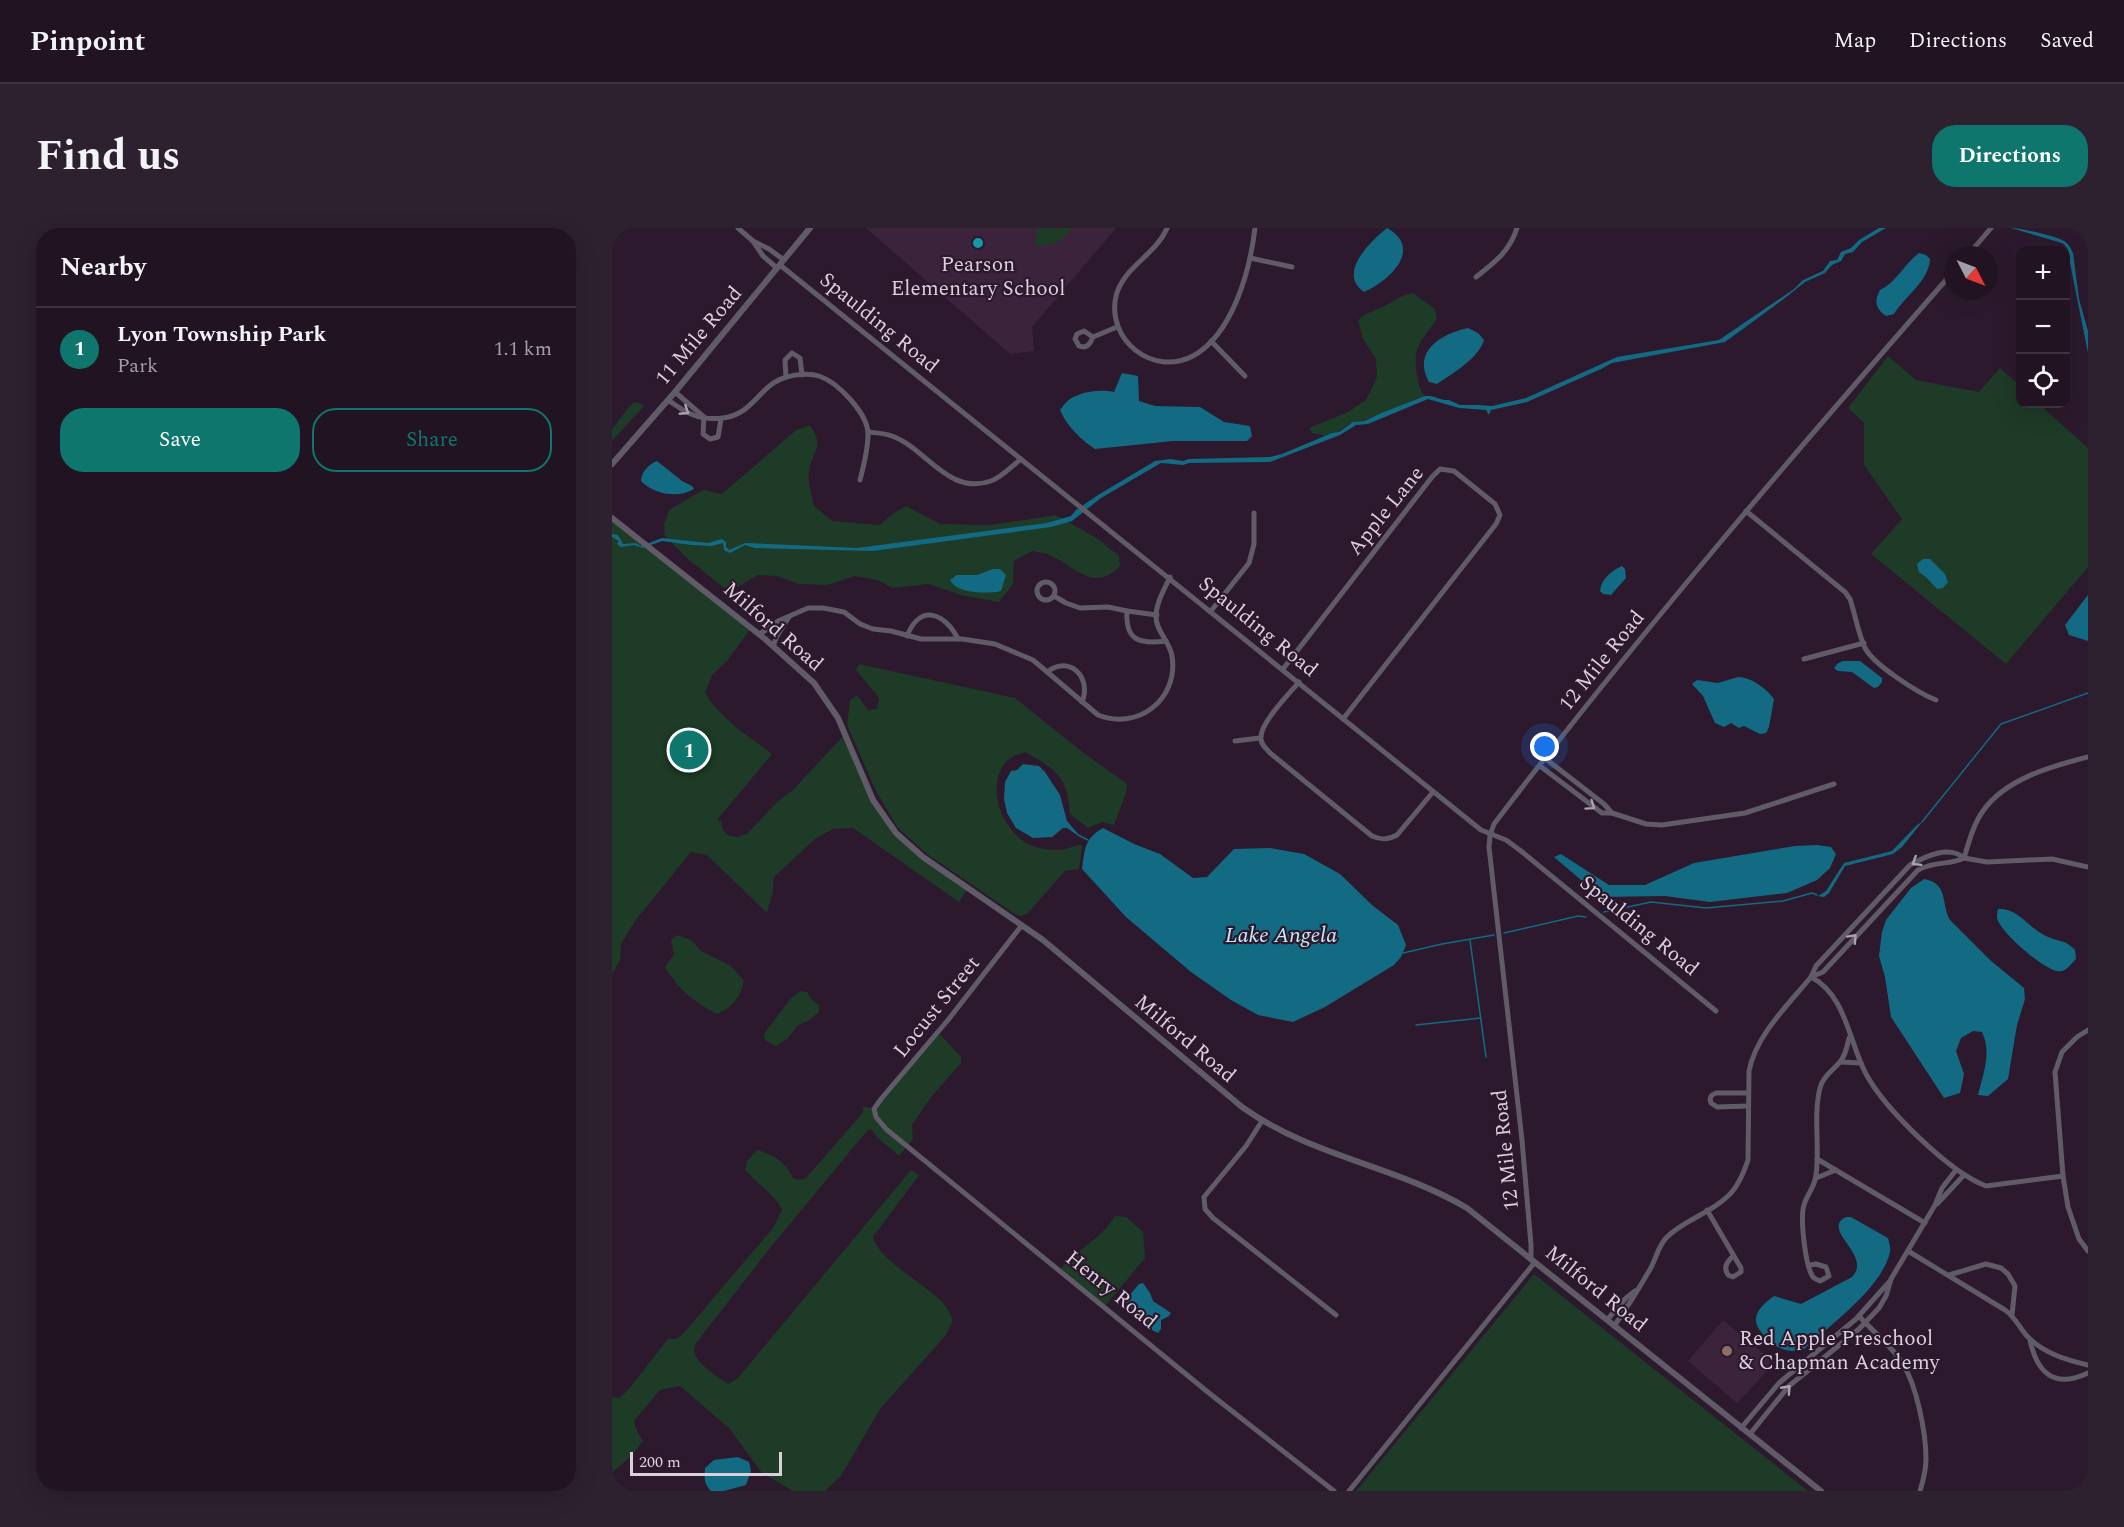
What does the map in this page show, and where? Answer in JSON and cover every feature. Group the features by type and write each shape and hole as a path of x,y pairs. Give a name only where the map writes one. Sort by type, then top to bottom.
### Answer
{"street":[{"path":"738,228 753,241 769,249 780,264"},
{"name":"11 Mile Road","path":"612,464 675,392 810,228"},
{"path":"1167,228 1161,240 1131,270 1118,288 1114,307 1117,327 1134,350 1142,356 1161,362 1178,362 1194,355 1211,341 1222,327 1235,304 1250,258 1255,228"},
{"path":"1476,277 1497,261 1513,241 1516,228"},
{"path":"1976,246 1991,228"},
{"path":"753,241 763,256 780,264"},
{"path":"1250,258 1292,267"},
{"name":"Spaulding Road","path":"780,264 1481,830 1506,840 1521,851 1716,1011"},
{"name":"12 Mile Road","path":"1533,1260 1489,847 1494,824 1648,629 1746,511 1944,282"},
{"path":"1093,337 1117,327"},
{"path":"1211,341 1245,376"},
{"path":"786,377 785,360 792,353 800,358 802,375"},
{"path":"668,400 694,417 721,418 740,415 768,387 786,377 820,376 841,390 863,416 868,432 860,480"},
{"path":"675,392 704,417"},
{"path":"704,417 703,434 710,439 718,437 721,418"},
{"path":"868,432 892,436 905,443 951,478 968,483 990,482 1021,459"},
{"name":"Apple Lane","path":"1283,669 1440,469 1454,471 1496,504 1500,515 1496,524 1343,719"},
{"path":"1746,511 1845,592 1850,599 1866,648 1874,658 1922,695 1936,700"},
{"path":"1212,611 1249,563 1254,544 1254,513"},
{"name":"Milford Road","path":"612,518 759,634 803,672 830,704 838,718 873,800 896,833 923,857 1043,940 1242,1107 1262,1121 1306,1144 1424,1186 1453,1200 1481,1218 1821,1491"},
{"path":"759,634 778,621 808,608 823,608 844,612 860,624 873,629 921,639 958,639 994,644 1033,660 1091,711 1107,719 1127,720 1141,716 1156,705 1166,694 1172,679 1172,655 1158,627 1157,615 1158,605 1170,577"},
{"path":"1054,596 1080,608 1108,607 1157,615"},
{"path":"1127,611 1128,627 1137,640 1148,643 1166,641"},
{"path":"773,646 790,616"},
{"path":"907,636 914,622 923,617 934,616 947,621 958,639"},
{"path":"1804,659 1864,643"},
{"path":"1047,672 1052,668 1063,666 1079,673 1086,687 1082,702"},
{"path":"1299,682 1268,720 1260,738 1261,743 1270,753 1372,836 1378,838 1390,839 1397,835 1434,792"},
{"path":"1235,741 1260,738"},
{"path":"1810,977 1823,972 1918,870 1935,862 1956,862 1964,858 1972,830 1984,810 2000,793 2025,778 2088,757"},
{"path":"1546,759 1604,804 1612,813"},
{"path":"1540,766 1602,813 1612,813 1634,822 1662,825 1745,813 1834,784"},
{"path":"1570,790 1575,782"},
{"path":"1614,1326 1651,1269 1659,1248 1666,1238 1728,1196 1744,1172 1748,1160 1748,1093 1751,1058 1760,1041 1826,954 1910,865 1923,857 1939,852 1958,853 1964,858 1987,862 2052,860 2088,867"},
{"name":"Locust Street","path":"874,1109 948,1020 1022,925"},
{"path":"1810,977 1820,982 1832,994 1842,1012 1867,1076 1891,1109 1956,1170 1986,1186 2063,1176"},
{"path":"2088,1030 2062,1052 2055,1072 2063,1176 2068,1207 2079,1239 2088,1251"},
{"path":"1810,1265 1805,1248 1802,1217 1805,1201 1812,1191 1816,1178 1818,1100 1828,1072 1840,1062 1850,1036"},
{"path":"1840,1062 1861,1063"},
{"path":"1748,1093 1716,1093 1710,1099 1710,1103 1717,1107 1748,1107"},
{"name":"Henry Road","path":"874,1109 876,1117 886,1129 1334,1491"},
{"path":"1262,1121 1245,1146 1207,1192 1203,1205 1207,1213 1335,1315"},
{"path":"1817,1159 1925,1223"},
{"path":"1816,1178 1836,1170"},
{"path":"1749,1434 1789,1386 1866,1323 1883,1302 1891,1280 1935,1206 1942,1188 1956,1170"},
{"path":"1935,1206 1964,1175"},
{"path":"1707,1210 1733,1256"},
{"path":"1908,1251 2012,1315 2029,1338 2052,1354 2088,1365"},
{"path":"1349,1491 1533,1260"},
{"path":"1949,1275 1986,1264 2001,1268 2008,1274 2015,1286 2012,1315"},
{"path":"1741,1428 1779,1383 1859,1316 1891,1280"},
{"path":"1608,1320 1626,1298 1636,1290"},
{"path":"1859,1316 1904,1366 1914,1392 1926,1458 1925,1474 1920,1491"},
{"path":"2029,1338 2033,1356 2045,1372 2061,1380 2072,1380 2088,1373"}],"shaded area":[{"path":"866,228 1116,228 1032,327 1034,351 1010,354"},
{"path":"1723,1320 1775,1363 1737,1403 1688,1361"}],"green space":[{"path":"1037,228 1072,228 1057,242 1035,245"},
{"path":"1413,293 1435,309 1437,319 1417,350 1416,365 1419,384 1425,396 1365,421 1349,424 1327,436 1312,433 1309,428 1348,412 1366,400 1373,386 1377,376 1376,359 1363,339 1358,321 1360,318"},
{"path":"1888,356 1916,380 1979,392 2000,368 2016,382 2016,408 2043,408 2088,448 2088,567 2006,664 1871,554 1902,519 1864,465 1864,423 1848,408"},
{"path":"635,402 645,405 612,441 612,429 629,406"},
{"path":"810,425 817,439 817,448 809,475 814,506 832,521 880,525 906,506 940,524 991,525 1056,515 1098,539 1119,556 1120,566 1111,574 1093,578 1049,555 1032,551 1014,561 1013,584 999,602 961,595 929,584 892,588 878,580 855,576 827,585 799,584 777,576 758,575 734,589 724,588 688,559 665,536 664,525 669,510 703,490 722,494 796,430"},
{"path":"612,518 751,628 727,661 712,675 705,693 719,712 772,754 717,820 721,821 723,830 729,836 738,837 747,834 778,801 793,790 845,734 873,800 896,833 968,888 959,902 853,828 833,829 816,838 774,877 767,913 707,855 691,852 635,921 621,944 620,960 612,974"},
{"path":"859,664 1015,698 1081,751 1127,784 1114,825 1102,822 1088,828 1070,814 1069,801 1063,783 1052,769 1036,758 1025,752 1008,760 997,781 997,793 1003,817 1010,828 1018,837 1037,847 1060,850 1082,845 1079,869 1065,871 1027,914 1021,916 1015,914 927,854 897,827 875,789 847,725 850,700 857,695 868,710 877,709 879,698 856,670"},
{"path":"677,935 691,940 701,951 731,966 744,981 732,1005 717,1014 694,1000 675,982 665,967 674,954 671,940"},
{"path":"800,991 807,992 819,1005 819,1012 808,1021 798,1025 787,1039 776,1046 765,1040 764,1034 791,998"},
{"path":"938,1032 961,1057 961,1063 931,1097 912,1125 913,1139 899,1156 871,1129 867,1131 774,1243 695,1345 694,1351 703,1365 725,1382 729,1384 738,1378 911,1170 919,1175 873,1237 884,1255 944,1305 953,1320 946,1335 880,1409 841,1476 825,1491 793,1491 762,1473 730,1429 680,1386 660,1390 634,1421 643,1441 632,1455 612,1473 612,1397 619,1398 628,1390 668,1339 676,1339 682,1335 773,1228 782,1210 771,1195 745,1170 747,1161 757,1150 774,1156 783,1163 793,1178 805,1179 860,1116 863,1106 875,1109"},
{"path":"1115,1216 1126,1217 1143,1232 1145,1258 1105,1306 1060,1270 1103,1231"},
{"path":"1534,1274 1808,1491 1356,1491"}],"water":[{"path":"1387,228 1398,236 1403,245 1403,255 1392,272 1364,292 1354,276 1355,267 1365,249"},
{"path":"1879,228 1886,228 1862,242 1853,252 1845,254 1841,261 1832,265 1825,273 1805,282 1725,342 1612,363 1527,402 1491,410 1489,415 1486,410 1459,408 1428,399 1368,424 1356,425 1340,435 1270,462 1183,465 1161,463 1101,498 1072,521 1051,527 873,551 755,548 745,545 730,553 724,550 723,543 712,546 662,541 643,548 634,545 621,547 617,544 619,541 612,537 612,534 618,535 623,544 636,543 641,546 662,538 708,543 722,539 729,550 745,543 857,548 1047,523 1071,516 1098,495 1155,461 1270,457 1339,432 1353,422 1365,421 1425,396 1449,400 1460,405 1492,406 1526,398 1617,357 1719,340 1794,289 1803,280 1823,271 1830,261 1837,260 1841,252 1851,248 1859,240"},
{"path":"2011,228 2053,237 2064,241 2069,246"},
{"path":"2070,247 2073,253 2079,299 2088,331 2088,353 2070,263"},
{"path":"1919,253 1930,259 1926,274 1894,314 1886,316 1877,304 1880,290 1886,287"},
{"path":"1468,328 1478,333 1484,340 1481,347 1464,365 1437,384 1429,382 1424,361 1432,346 1448,335"},
{"path":"1122,373 1138,376 1139,401 1155,406 1200,407 1224,422 1250,426 1252,436 1247,441 1173,441 1095,449 1074,432 1060,410 1069,400 1086,392 1114,392"},
{"path":"657,461 694,489 681,494 666,494 646,485 641,481 642,474 648,466"},
{"path":"1923,559 1930,559 1945,574 1948,582 1943,588 1937,589 1919,572 1917,564"},
{"path":"1622,566 1625,569 1626,578 1611,595 1603,594 1600,591 1604,579"},
{"path":"1000,569 1006,575 1001,591 981,593 966,590 954,585 950,580 957,575 977,575"},
{"path":"2088,595 2088,641 2069,635 2065,625"},
{"path":"1843,661 1860,661 1882,678 1882,682 1874,688 1852,672 1838,671 1834,668"},
{"path":"1738,677 1758,684 1774,699 1766,733 1760,734 1744,726 1739,728 1731,723 1724,727 1715,723 1703,696 1692,684 1697,680 1718,683"},
{"path":"1023,764 1039,766 1045,772 1060,795 1067,821 1079,835 1063,828 1052,837 1033,838 1016,828 1007,813 1004,799 1005,782 1011,771 1017,770"},
{"path":"1922,822 1902,847 1893,854 1845,866 1829,893 1824,897 1818,896 1826,891 1844,863 1892,851"},
{"name":"Lake Angela","path":"1103,828 1160,854 1193,878 1207,877 1234,849 1270,848 1304,854 1340,874 1372,905 1398,925 1406,945 1401,957 1394,965 1325,1007 1293,1022 1258,1015 1231,1000 1191,972 1126,917 1082,869 1089,841"},
{"path":"1795,846 1831,847 1836,854 1830,868 1817,880 1787,893 1710,902 1665,896 1601,897 1554,857 1561,854 1609,885 1645,885 1694,863"},
{"path":"1924,879 1932,881 1941,890 1950,920 1990,960 2024,988 2025,999 2017,1025 2008,1079 1988,1096 1978,1095 1986,1056 1982,1032 1973,1031 1961,1038 1956,1051 1964,1074 1960,1093 1944,1098 1891,1017 1885,977 1879,956 1882,932 1886,920 1911,888"},
{"path":"1998,909 2018,915 2040,933 2068,944 2075,950 2076,959 2063,971 2051,969 2042,964 2006,932 1997,918"},
{"path":"1846,1217 1851,1217 1888,1238 1890,1250 1885,1266 1877,1279 1853,1306 1803,1350 1790,1351 1779,1348 1765,1337 1756,1324 1758,1311 1774,1296 1801,1304 1852,1277 1857,1269 1856,1260 1839,1229 1840,1222"},
{"path":"1143,1283 1153,1301 1171,1313 1161,1320 1161,1329 1158,1333 1152,1330 1126,1303 1139,1284"},
{"path":"738,1457 749,1462 751,1471 746,1485 724,1491 711,1491 705,1481 705,1468 714,1460"}],"waterway":[{"path":"1922,822 2001,724 2088,693"},
{"path":"1078,835 1088,840"},
{"path":"1604,912 1651,902 1706,908 1783,901 1812,893 1817,895"},
{"path":"1504,933 1578,916 1586,917"},
{"path":"1403,953 1494,935"},
{"path":"1470,940 1486,1057"},
{"path":"1416,1025 1481,1018"}],"place":[{"name":"Pearson Elementary School","path":"978,243"},
{"name":"Lyon Township Park","path":"689,750"},
{"name":"Red Apple Preschool & Chapman Academy","path":"1727,1351"}]}
